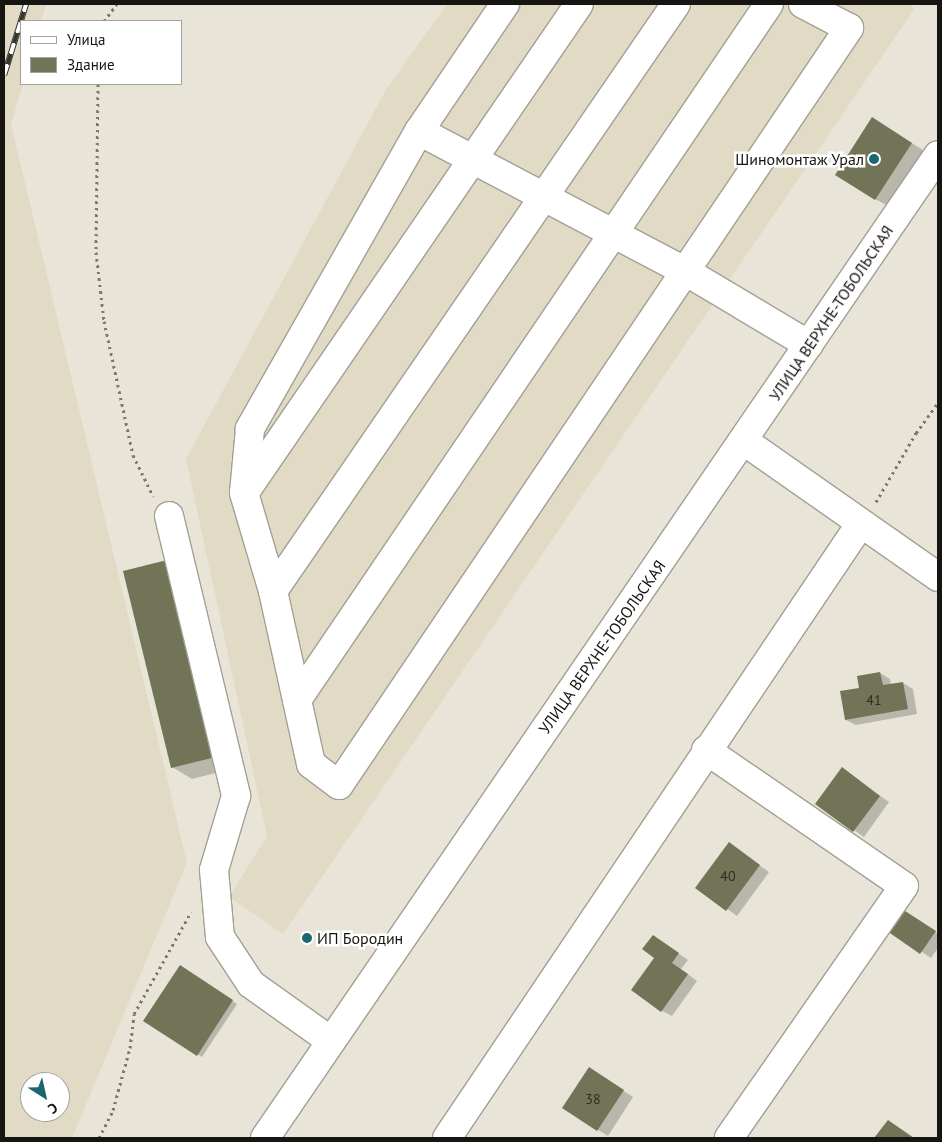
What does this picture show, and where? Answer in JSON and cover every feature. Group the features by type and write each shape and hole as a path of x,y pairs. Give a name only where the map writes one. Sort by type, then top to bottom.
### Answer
{"street":[{"path":"505,4 419,131 250,430 244,493 273,591 311,764 339,784 848,28 803,4"},
{"path":"244,493 578,4"},
{"path":"273,591 676,4"},
{"path":"297,700 770,4"},
{"path":"419,131 685,271 809,345"},
{"name":"УЛИЦА ВЕРХНЕ-ТОБОЛЬСКАЯ","path":"265,1138 938,155"},
{"path":"744,441 938,577"},
{"path":"169,516 236,796 214,870 220,937 251,984 331,1041"},
{"path":"447,1138 530,1019 706,750 861,523"},
{"path":"706,750 904,886 729,1138"}],"path":[{"path":"105,20 117,4"},
{"path":"98,85 96,252 104,321 133,455 150,493 169,516"},
{"path":"861,523 886,487 916,433 938,403"},
{"path":"99,1138 112,1110 125,1065 134,1014 195,904"}],"shaded area":[{"path":"4,4 46,4 41,20 20,20 20,85 23,85 11,124 187,863 72,1138 4,1138"},
{"path":"447,4 906,4 915,8 283,934 229,897 267,836 186,459 387,88"}],"building":[{"name":"Шиномонтаж Урал","path":"872,117 912,143 875,200 835,175"},
{"path":"175,558 224,755 171,768 123,571"},
{"path":"880,672 883,685 903,682 908,709 845,720 840,691 859,688 857,676"},
{"path":"842,767 880,796 853,832 815,804"},
{"path":"729,842 760,865 726,911 695,888"},
{"path":"902,909 936,931 920,954 887,931"},
{"path":"653,935 679,953 672,963 688,974 661,1012 631,990 654,958 642,949"},
{"path":"180,965 233,1000 197,1056 143,1021"},
{"path":"589,1067 624,1090 597,1131 562,1108"},
{"path":"888,1120 914,1138 874,1138"}],"railway":[{"path":"21,20 26,4"},
{"path":"4,75 20,23"}],"place":[{"name":"Шиномонтаж Урал","path":"874,159"},
{"name":"ИП Бородин","path":"307,938"}]}
